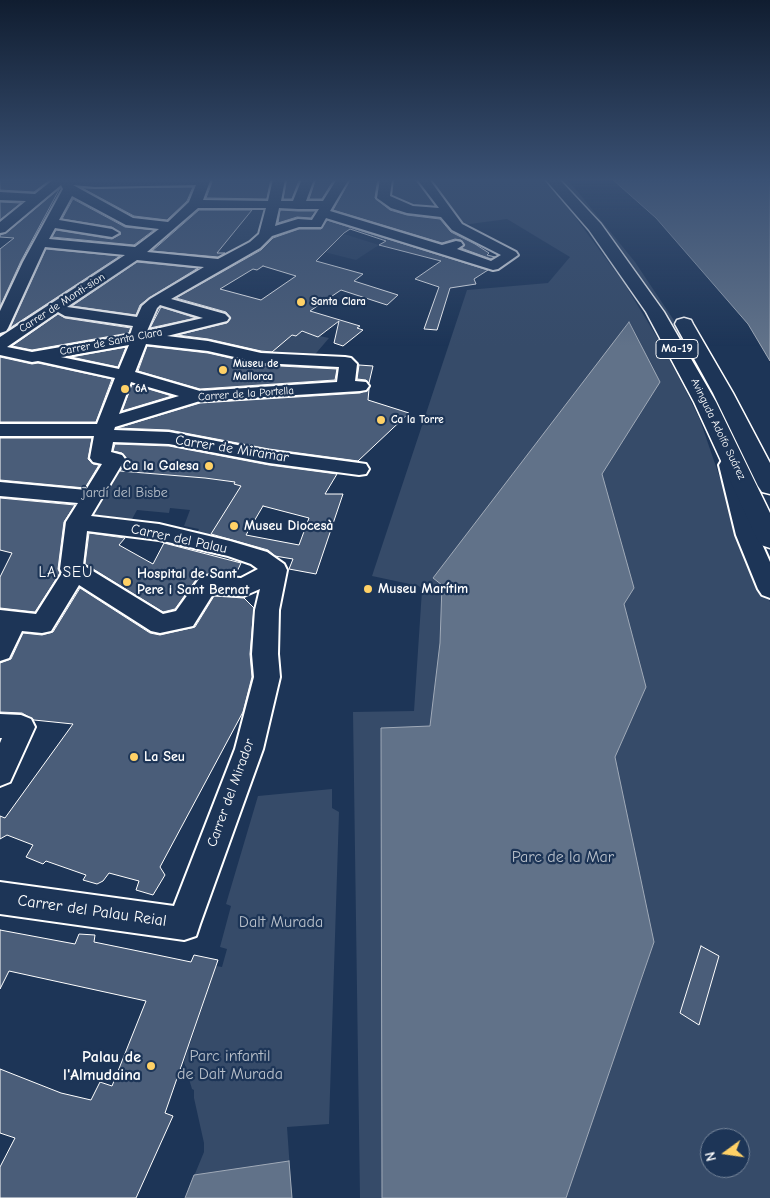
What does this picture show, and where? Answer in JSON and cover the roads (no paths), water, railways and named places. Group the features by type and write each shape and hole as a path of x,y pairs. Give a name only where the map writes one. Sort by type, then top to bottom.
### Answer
{"highway":[{"name":"Avinguda Adolfo Suárez","path":"601,235 644,295 693,379 770,539"},
{"path":"620,235 636,255"},
{"name":"Avinguda Adolfo Suárez","path":"667,298 716,378 770,486"}],"street":[{"path":"0,328 30,262 46,235"},
{"name":"Carrer de Monti-sion","path":"0,344 58,310 160,235"},
{"path":"265,235 256,246 220,264 150,306 105,430 100,458 115,459 77,522 71,569 160,624 184,619 207,585 244,587 276,570"},
{"path":"401,235 493,266 511,255 470,235"},
{"path":"442,249 477,239"},
{"path":"42,242 220,264"},
{"path":"158,300 217,319 236,330"},
{"path":"58,310 140,333"},
{"name":"Carrer de Santa Clara","path":"0,350 32,357 140,333 217,319"},
{"name":"Carrer de la Portella","path":"105,430 199,396 352,386 348,364 330,361 261,358 140,333"},
{"path":"32,357 125,375 199,396"},
{"path":"0,430 105,430"},
{"name":"Carrer de Miramar","path":"105,430 169,438 208,437 269,457 359,469"},
{"path":"722,437 747,535 770,589"},
{"path":"3,493 91,498"},
{"name":"Carrer del Palau","path":"77,522 159,532 230,549 259,558 273,566 276,570"},
{"name":"Carrer del Mirador","path":"184,924 249,749 267,677 265,654 267,610 276,570"},
{"path":"0,651 7,620 42,624 75,572"},
{"path":"0,726 21,727 0,773"},
{"name":"Carrer del Palau Reial","path":"0,898 184,924"}],"place":[{"name":"Santa Clara","path":"301,302"},
{"name":"Museu de Mallorca","path":"223,370"},
{"name":"6A","path":"125,389"},
{"name":"Ca la Torre","path":"381,420"},
{"name":"Ca la Galesa","path":"209,466"},
{"name":"Museu Diocesà","path":"234,526"},
{"name":"Hospital de Sant Pere i Sant Bernat","path":"127,582"},
{"name":"Museu Marítim","path":"368,589"},
{"name":"La Seu","path":"134,757"},
{"name":"Palau de l'Almudaina","path":"151,1066"}],"district":[{"name":"LA SEU","path":"66,573"}],"park label":[{"name":"jardí del Bisbe","path":"125,493"},
{"name":"Parc de la Mar","path":"563,857"},
{"name":"Dalt Murada","path":"281,922"},
{"name":"Parc infantil de Dalt Murada","path":"230,1065"}]}
